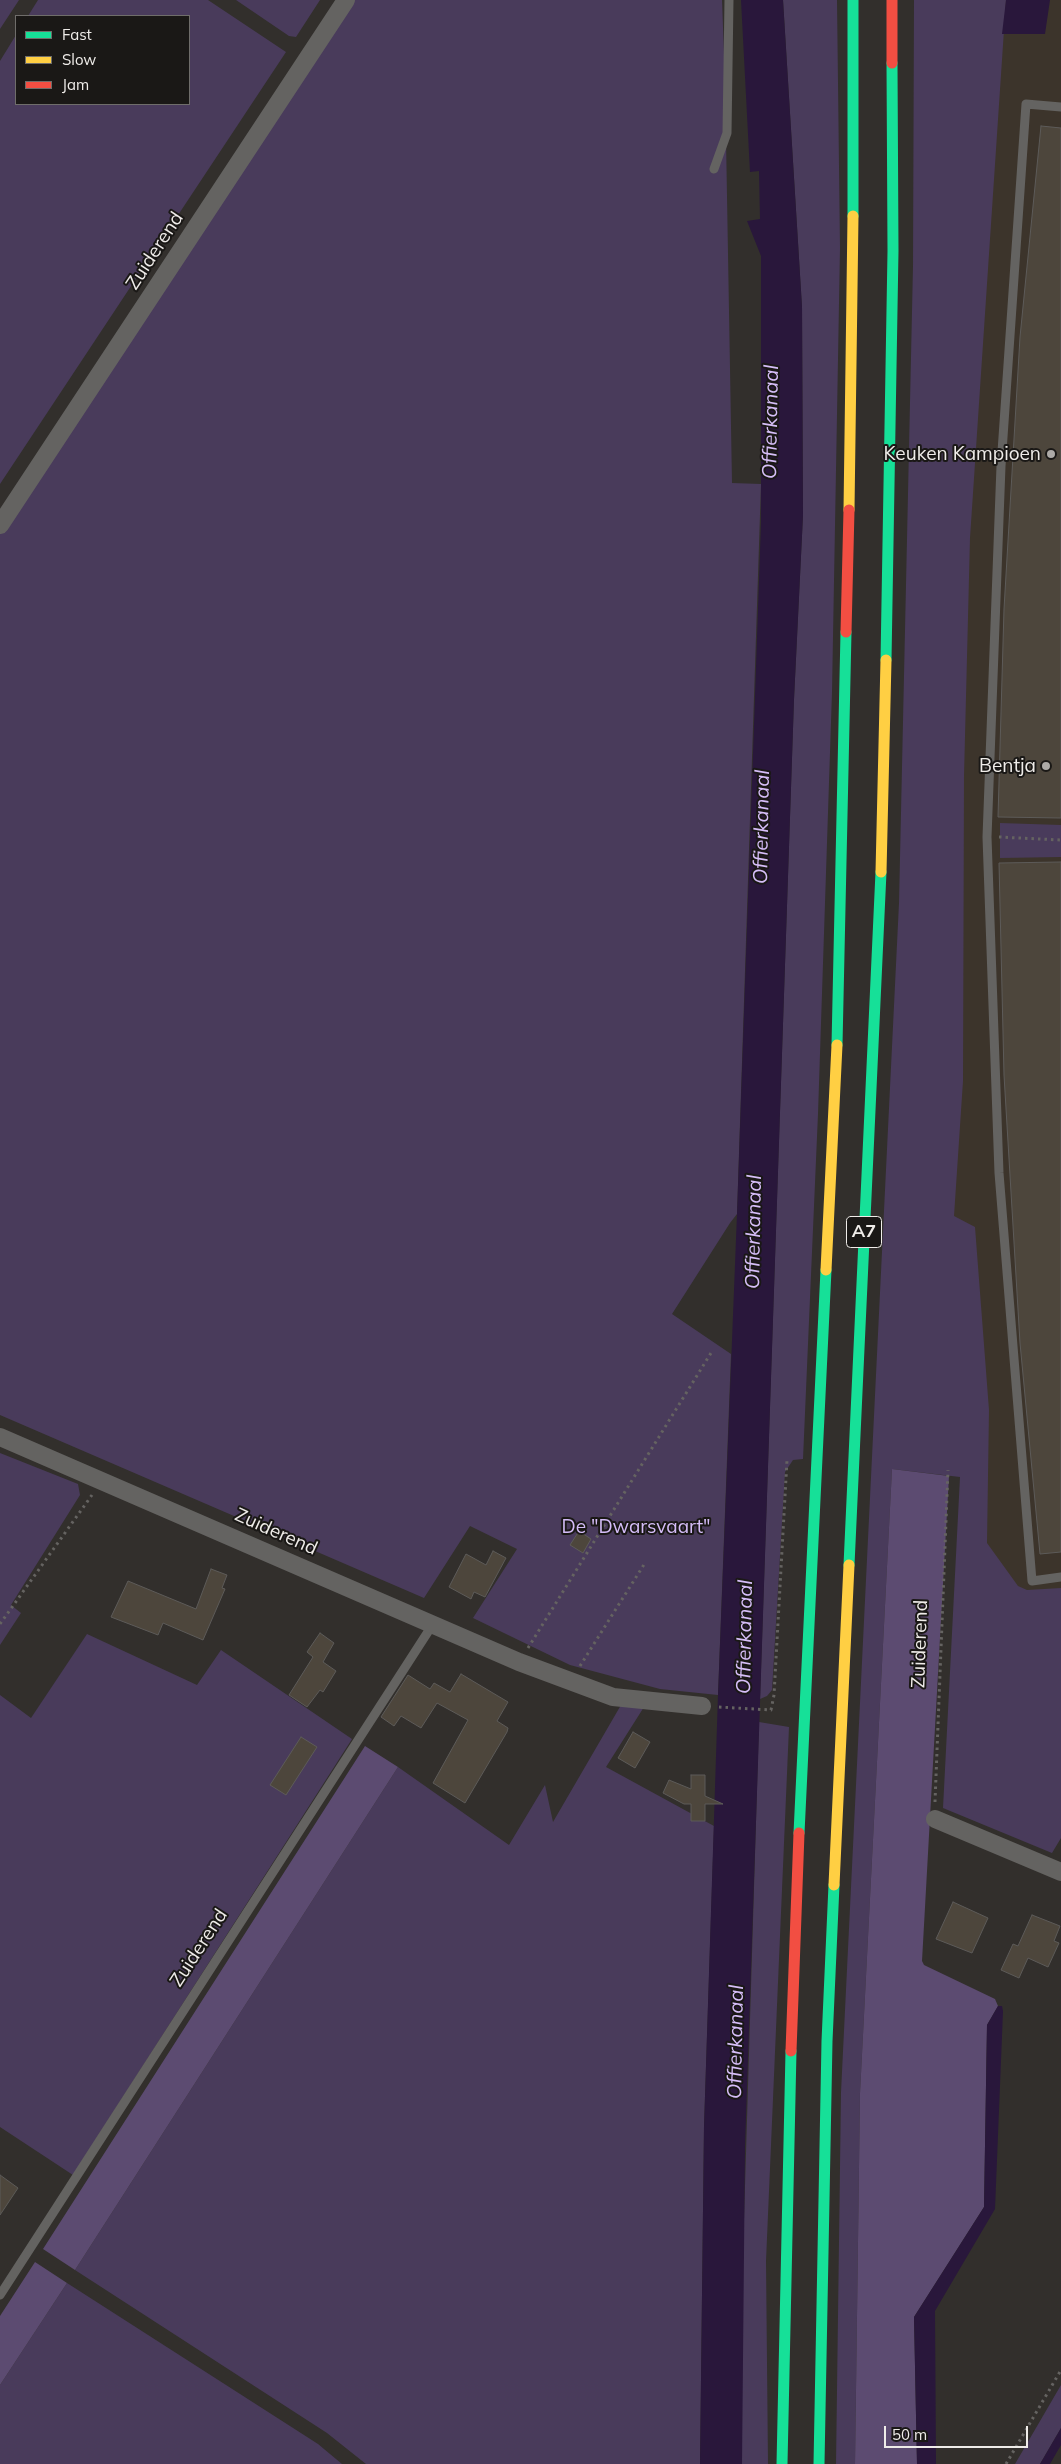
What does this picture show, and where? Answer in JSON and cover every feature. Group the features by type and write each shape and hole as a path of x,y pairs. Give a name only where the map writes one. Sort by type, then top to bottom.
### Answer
{"highway":[{"name":"A7","path":"782,2464 792,1988 838,1016 843,849 853,243 853,0"},
{"name":"A7","path":"819,2464 827,2031 882,854 893,251 892,0"}],"street":[{"name":"Zuiderend","path":"0,525 346,0"},
{"name":"Zuiderend","path":"0,1437 519,1662 613,1697 707,1707"},
{"path":"935,1819 1061,1872"}],"lane":[{"path":"714,169 727,133 729,0"},
{"path":"1061,107 1026,104 1001,466 987,837 999,1173 1032,1580 1061,1577"},
{"name":"Zuiderend","path":"0,2295 433,1624"}],"path":[{"path":"987,837 1061,840"},
{"path":"519,1662 711,1353"},
{"path":"707,1707 771,1710 774,1695 787,1460"},
{"name":"Zuiderend","path":"935,1819 948,1470"},
{"path":"0,1624 102,1480"},
{"path":"571,1681 645,1563"},
{"path":"1006,2464 1061,2370"}],"shaded area":[{"path":"996,0 1061,0 1061,1605 975,1591 942,1225 955,734"},
{"path":"892,1469 949,1476 922,1961 924,1965 995,1999 998,2006 987,2025 984,2207 914,2317 917,2464 855,2464 860,2093"},
{"path":"365,1746 398,1767 75,2270 43,2249"},
{"path":"35,2262 67,2283 0,2385 0,2316"}],"green space":[{"path":"0,0 19,0 0,29"},
{"path":"38,0 208,0 286,52 0,484 0,61 15,37 15,105 190,105 190,15 29,15"},
{"path":"236,0 320,0 296,37 289,36"},
{"name":"De \"Dwarsvaart\"","path":"353,0 722,0 732,483 761,484 737,1214 672,1314 731,1354 718,1695 660,1689 570,1665 473,1618 517,1549 470,1526 424,1598 0,1415 0,533"},
{"path":"783,0 837,0 840,248 832,692 818,1114 803,1459 793,1460 785,1472 772,1690 767,1696 760,1699 794,699 803,515 802,307"},
{"path":"914,0 1006,0 970,538 964,776 963,1081 954,1216 975,1227 989,1410 987,1543 1018,1586 1027,1590 1061,1588 1061,1838 1052,1853 943,1808 960,1477 892,1469 860,2093 855,2464 836,2464 841,2092 899,903 913,266"},
{"path":"1000,823 1061,825 1061,857 1000,858"},
{"path":"0,1453 78,1484 80,1495 11,1605 21,1613 0,1645"},
{"path":"87,1634 197,1685 221,1650 352,1739 73,2175 0,2127 0,1695 31,1718"},
{"path":"621,1705 644,1707 606,1767 714,1826 704,2127 700,2464 366,2464 327,2433 75,2270 398,1767 509,1845 545,1785 553,1822"},
{"path":"759,1722 789,1727 766,2261 768,2464 742,2464 742,2285"},
{"path":"67,2283 318,2444 342,2464 0,2464 0,2385"},
{"path":"1061,2385 1061,2428 1040,2464 1015,2464"}],"water":[{"name":"Offierkanaal","path":"741,0 783,0 802,307 803,515 794,699 745,2146 742,2464 700,2464 704,2127 761,523 761,256 747,221 760,219 759,171 750,172"},
{"path":"1006,0 1050,0 1045,34 1002,34"},
{"path":"998,2006 1002,2006 1003,2011 995,2209 935,2311 936,2464 917,2464 914,2317 984,2207 987,2025"},
{"path":"1061,2428 1061,2445 1050,2464 1040,2464"}],"building":[{"path":"1041,126 1061,128 1061,818 998,817 1004,609 1020,337"},
{"path":"1061,862 1061,1552 1040,1554 1020,1343 1004,1075 999,863"},
{"path":"579,1531 591,1539 583,1553 570,1545"},
{"path":"493,1551 506,1558 485,1597 474,1592 471,1599 449,1587 466,1554 486,1565"},
{"path":"211,1569 227,1575 222,1588 225,1589 203,1640 163,1623 158,1635 111,1617 128,1581 196,1609"},
{"path":"320,1633 334,1643 323,1662 336,1671 323,1692 320,1690 307,1707 289,1695 313,1657 307,1652"},
{"path":"461,1674 508,1702 497,1721 508,1728 507,1732 465,1803 433,1783 468,1720 437,1703 421,1728 401,1716 394,1726 381,1717 408,1675 430,1689 434,1683 450,1692"},
{"path":"633,1732 650,1742 635,1768 618,1758"},
{"path":"301,1737 317,1747 286,1795 270,1785"},
{"path":"691,1775 705,1775 705,1796 723,1804 705,1804 705,1821 691,1821 691,1804 684,1804 663,1793 669,1780 691,1789"},
{"path":"953,1902 988,1918 972,1953 936,1939"},
{"path":"1032,1915 1060,1926 1054,1941 1059,1943 1048,1967 1028,1958 1019,1978 1001,1970 1013,1944 1018,1946"},
{"path":"0,2175 18,2188 0,2215"}],"traffic: fast":[{"path":"853,0 853,216"},
{"path":"886,660 893,251 892,63"},
{"path":"837,1045 846,632"},
{"path":"849,1565 881,872"},
{"path":"799,1833 826,1270"},
{"path":"819,2464 827,2041 834,1885"},
{"path":"782,2464 791,2051"}],"traffic: slow":[{"path":"849,510 853,216"},
{"path":"881,872 886,660"},
{"path":"826,1270 837,1045"},
{"path":"834,1885 849,1565"}],"traffic: jam":[{"path":"892,0 892,63"},
{"path":"846,632 849,510"},
{"path":"791,2051 799,1833"}],"place":[{"name":"Keuken Kampioen","path":"1051,454"},
{"name":"Bentja","path":"1046,766"}]}
